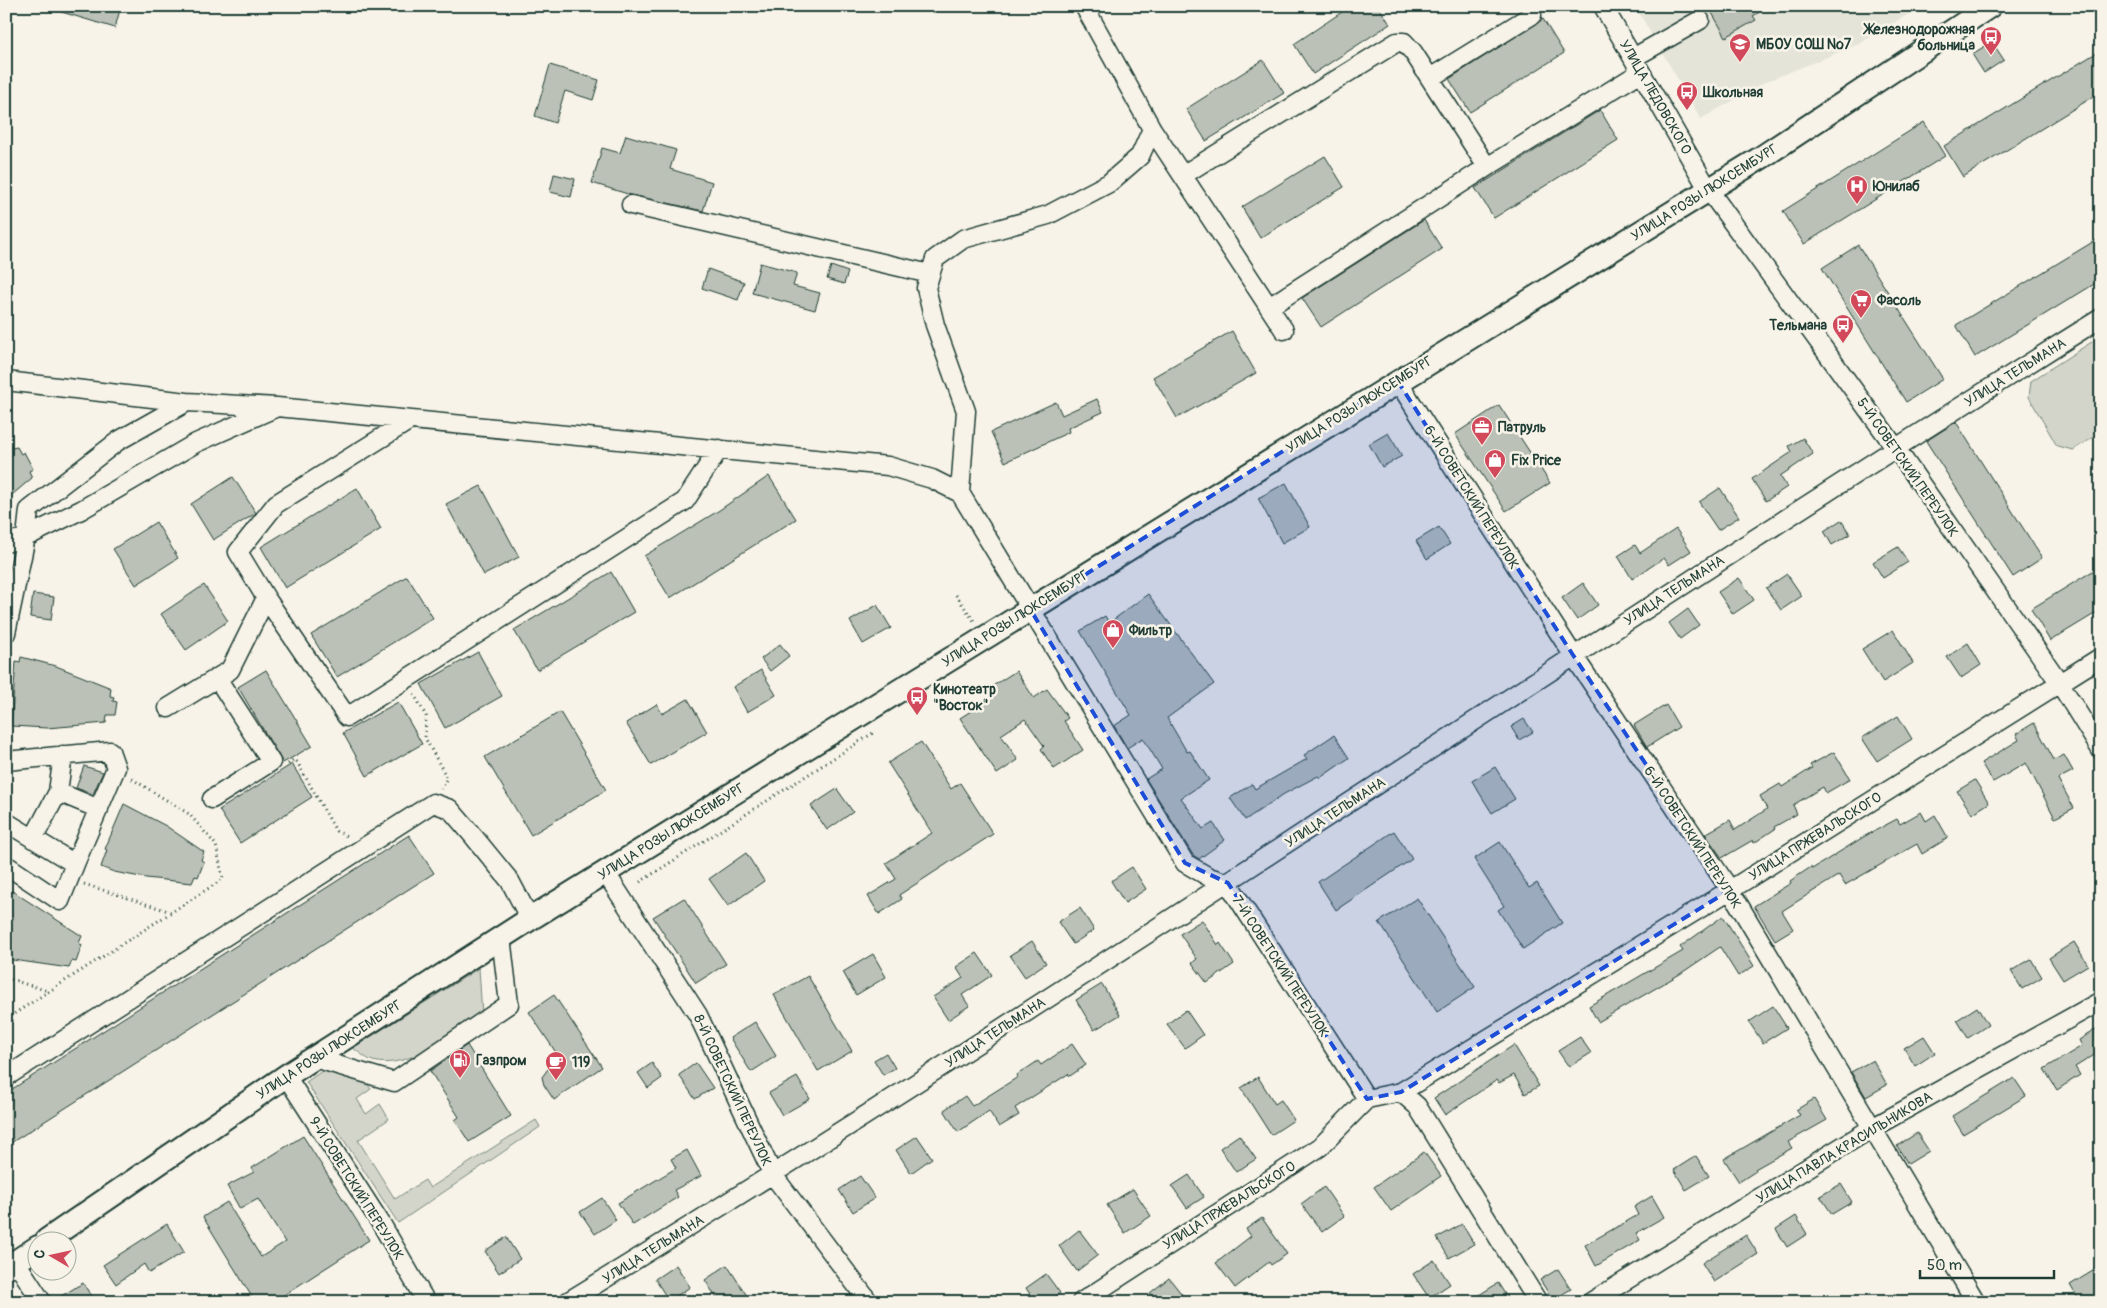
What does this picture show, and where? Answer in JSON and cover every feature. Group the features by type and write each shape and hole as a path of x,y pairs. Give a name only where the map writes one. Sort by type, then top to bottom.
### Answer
{"main road":[{"name":"УЛИЦА РОЗЫ ЛЮКСЕМБУРГ","path":"62,1230 286,1076 501,937 1397,380 1762,157 1990,6"},
{"path":"11,1265 28,1254"}],"street":[{"path":"1084,6 1152,129 1284,330"},
{"name":"УЛИЦА ЛЕДОВСКОГО","path":"1603,6 1708,189"},
{"path":"1430,78 1532,15"},
{"path":"1269,307 1487,167 1700,20"},
{"path":"1183,175 1397,42 1404,42 1430,78 1487,167"},
{"path":"6,381 187,402 277,407 888,466 932,479 960,493 966,411 935,325 926,288 935,260 963,239 1048,215 1109,183 1140,156 1152,129"},
{"name":"5-Й СОВЕТСКИЙ ПЕРЕУЛОК","path":"1708,189 1895,447 2059,682 2101,750"},
{"path":"630,206 930,274"},
{"name":"УЛИЦА ТЕЛЬМАНА","path":"567,1302 773,1175 1228,883 1895,447 2101,318"},
{"name":"6-Й СОВЕТСКИЙ ПЕРЕУЛОК","path":"1397,380 1573,656 1730,890 1976,1302"},
{"path":"6,633 26,538 29,510 118,441 187,402"},
{"path":"6,543 26,538 81,510 196,443 277,407"},
{"path":"410,420 276,504 238,552 266,598 347,717 685,501 719,449"},
{"name":"7-Й СОВЕТСКИЙ ПЕРЕУЛОК","path":"960,493 1185,863 1209,877 1228,883 1367,1099"},
{"path":"168,708 230,670 266,598"},
{"name":"УЛИЦА ПРЖЕВАЛЬСКОГО","path":"1401,1092 1730,890 2101,657"},
{"path":"212,799 271,762 217,678"},
{"path":"6,762 110,751 116,768 60,901 6,865"},
{"path":"34,839 58,792 63,755"},
{"path":"58,792 98,809"},
{"path":"6,1077 433,803 450,809 474,837 504,873 530,919"},
{"path":"6,822 34,839 72,872"},
{"name":"8-Й СОВЕТСКИЙ ПЕРЕУЛОК","path":"605,872 698,1015 773,1175 868,1302"},
{"path":"314,1058 394,1082 508,1004 501,937"},
{"name":"УЛИЦА ПАВЛА КРАСИЛЬНИКОВА","path":"1591,1302 1872,1128 2101,1001"},
{"name":"9-Й СОВЕТСКИЙ ПЕРЕУЛОК","path":"286,1076 382,1225 426,1302"},
{"path":"1367,1099 1401,1092 1417,1106 1538,1302"},
{"name":"УЛИЦА ПРЖЕВАЛЬСКОГО","path":"1081,1302 1320,1147 1367,1099"},
{"path":"11,1265 42,1302"}],"path":[{"path":"956,595 974,622"},
{"path":"412,690 426,716 424,738 447,778 433,803"},
{"path":"640,882 878,730"},
{"path":"271,762 282,768 293,760 297,762 336,831 368,845"},
{"path":"6,1020 222,879 216,845 189,814 116,768"},
{"path":"72,872 171,912"},
{"path":"6,978 48,991"}],"highlighted area":[{"path":"1397,380 1573,655 1730,890 1401,1092 1367,1099 1228,883 1185,863 1030,609"}],"shaded area":[{"name":"МБОУ СОШ №7","path":"1635,6 1922,6 1859,44 1765,82 1701,119"},
{"path":"2101,336 2101,432 2073,450 2057,446 2029,397 2031,381"},
{"path":"479,968 482,1015 444,1040 415,1055 387,1063 370,1060 353,1048"},
{"path":"322,1071 350,1074 361,1079 371,1089 357,1099 366,1114 380,1104 389,1119 358,1140 395,1199 425,1180 430,1188 536,1120 540,1127 398,1223 306,1082"}],"building":[{"path":"55,6 121,6 115,28 55,10"},
{"path":"1351,6 1378,6 1390,24 1313,74 1294,44"},
{"path":"1708,6 1769,6 1753,16 1756,20 1726,37"},
{"path":"1543,19 1564,53 1470,112 1449,79"},
{"path":"1992,42 2004,60 1984,73 1972,54"},
{"path":"2101,50 2101,92 1963,177 1944,146"},
{"path":"1263,60 1284,93 1206,141 1186,109"},
{"path":"550,65 599,80 593,100 565,91 555,123 535,116"},
{"path":"1600,110 1618,140 1494,218 1475,188"},
{"path":"1924,122 1945,156 1804,244 1783,211"},
{"path":"626,135 676,150 670,169 712,182 703,211 631,195 592,183 602,148 620,153"},
{"path":"1325,156 1344,187 1260,238 1242,207"},
{"path":"554,174 575,179 571,197 550,192"},
{"path":"1424,220 1442,249 1321,327 1302,298"},
{"path":"2101,237 2101,280 1975,357 1956,325"},
{"path":"1858,245 1943,379 1906,402 1822,268"},
{"path":"760,263 797,273 793,286 820,293 815,310 752,293"},
{"path":"831,266 848,272 844,284 827,279"},
{"path":"708,269 744,282 738,300 702,288"},
{"path":"1232,331 1256,373 1177,418 1153,377"},
{"path":"1097,399 1103,412 1068,428 1069,432 1005,462 991,432 1056,402 1062,415"},
{"path":"1499,405 1550,483 1506,511 1455,434"},
{"path":"1956,422 2042,558 2013,577 1926,441"},
{"path":"1388,433 1402,456 1382,467 1369,444"},
{"path":"1803,438 1813,454 1780,476 1787,487 1766,501 1752,479 1792,452 1789,446"},
{"path":"17,447 21,454 24,452 33,469 29,471 32,478 6,500 6,449"},
{"path":"769,476 796,519 670,598 644,556 718,511"},
{"path":"233,477 256,513 213,540 191,504"},
{"path":"1286,483 1310,527 1282,543 1258,498"},
{"path":"481,486 519,557 484,575 446,504"},
{"path":"357,488 381,529 285,588 261,547"},
{"path":"1720,488 1739,517 1718,530 1699,502"},
{"path":"1841,520 1850,534 1832,545 1824,531"},
{"path":"156,522 178,558 136,585 113,549"},
{"path":"1439,527 1450,544 1427,559 1416,541"},
{"path":"1676,529 1691,551 1669,565 1664,558 1632,579 1618,556 1635,545 1640,553"},
{"path":"1898,547 1908,562 1883,578 1873,562"},
{"path":"2101,566 2101,610 2050,641 2031,609"},
{"path":"611,572 634,612 537,670 514,630"},
{"path":"1787,574 1802,596 1781,610 1766,588"},
{"path":"407,576 433,618 337,677 311,635"},
{"path":"1739,578 1754,600 1733,614 1718,592"},
{"path":"1583,583 1598,605 1577,620 1562,598"},
{"path":"204,585 228,621 186,650 161,614"},
{"path":"33,594 54,597 51,620 30,617"},
{"path":"1148,594 1214,684 1167,718 1187,752 1190,751 1209,780 1181,798 1203,829 1213,823 1225,840 1199,859 1193,855 1146,779 1162,769 1143,738 1127,748 1114,726 1131,715 1080,631 1105,616 1109,623"},
{"path":"877,605 891,628 863,644 850,621"},
{"path":"1688,609 1699,625 1680,639 1669,623"},
{"path":"1893,630 1913,663 1883,682 1862,649"},
{"path":"1968,643 1981,665 1961,678 1947,657"},
{"path":"780,644 789,656 770,671 761,659"},
{"path":"478,652 502,696 445,728 421,684"},
{"path":"21,657 56,666 111,688 110,696 114,697 113,701 117,702 115,715 107,715 106,723 47,728 11,726 16,661 20,662"},
{"path":"266,670 312,746 283,763 238,687"},
{"path":"761,670 776,695 747,712 733,687"},
{"path":"1016,671 1034,698 1047,689 1068,718 1064,721 1083,750 1054,769 1041,749 1044,746 1025,719 1001,735 1018,760 997,774 960,718 993,697 988,689"},
{"path":"688,699 707,732 651,765 626,723 657,704 662,714"},
{"path":"398,702 422,744 367,776 343,733"},
{"path":"1666,705 1679,727 1647,747 1634,725"},
{"path":"560,712 606,790 531,835 485,757"},
{"path":"1898,716 1912,739 1877,761 1862,738"},
{"path":"1524,719 1533,732 1519,740 1511,727"},
{"path":"2034,723 2054,760 2064,755 2073,771 2058,779 2074,808 2055,818 2026,763 1993,782 1981,763 2019,740 2016,734"},
{"path":"1334,735 1349,758 1320,778 1318,776 1284,794 1245,820 1230,798 1252,784 1255,789 1307,759 1304,755"},
{"path":"921,742 951,789 960,783 993,834 899,895 902,899 879,914 868,896 896,879 886,863 932,833 888,763"},
{"path":"1834,752 1850,779 1826,793 1823,787 1793,805 1797,814 1774,827 1775,829 1754,843 1753,840 1722,858 1705,834 1730,820 1735,830 1767,809 1760,796 1780,784 1782,787 1812,768 1810,765"},
{"path":"292,764 312,797 240,843 219,810"},
{"path":"84,766 103,772 93,794 76,788"},
{"path":"1495,767 1515,799 1492,813 1472,781"},
{"path":"1975,780 1989,803 1972,814 1957,791"},
{"path":"837,789 853,812 827,830 811,806"},
{"path":"124,804 166,826 204,852 201,860 204,862 198,877 195,876 192,883 146,878 114,872 101,867 107,850 105,849"},
{"path":"1921,812 1926,821 1935,815 1948,838 1922,854 1917,844 1845,885 1839,875 1782,911 1793,929 1775,940 1754,906 1791,883 1790,881 1811,867 1812,869 1865,836 1897,819 1900,824"},
{"path":"1394,831 1412,859 1336,910 1318,882"},
{"path":"409,835 434,873 6,1146 6,1093"},
{"path":"1500,842 1529,888 1537,883 1562,923 1523,949 1498,910 1504,906 1474,859"},
{"path":"746,853 764,881 728,906 709,879"},
{"path":"1132,867 1146,889 1125,903 1111,881"},
{"path":"6,887 82,936 79,943 82,945 76,962 72,961 69,968 6,959"},
{"path":"684,898 726,964 696,983 653,917"},
{"path":"1417,898 1475,987 1437,1012 1379,922"},
{"path":"1080,908 1094,930 1073,944 1058,922"},
{"path":"1723,916 1754,966 1738,976 1720,947 1680,974 1598,1022 1589,1006 1683,951 1680,947"},
{"path":"1202,920 1218,945 1220,943 1234,964 1207,983 1192,963 1197,959 1180,934"},
{"path":"1032,941 1046,963 1025,977 1010,955"},
{"path":"2074,942 2088,965 2063,980 2049,958"},
{"path":"977,953 992,975 962,995 969,1006 948,1020 933,997 963,978 956,967"},
{"path":"873,954 886,977 856,995 843,972"},
{"path":"2031,959 2042,977 2022,989 2011,971"},
{"path":"808,976 852,1051 818,1071 774,995"},
{"path":"1102,984 1120,1015 1094,1030 1076,1000"},
{"path":"554,995 602,1067 554,1100 544,1085 542,1077 548,1069 561,1060 529,1012"},
{"path":"1773,1006 1787,1028 1763,1043 1749,1022"},
{"path":"1977,1007 1988,1025 1968,1038 1957,1020"},
{"path":"1186,1010 1203,1035 1185,1048 1167,1024"},
{"path":"755,1022 776,1056 751,1072 730,1038"},
{"path":"2101,1026 2101,1051 2075,1067 2080,1075 2057,1090 2044,1069 2082,1046 2079,1040"},
{"path":"1924,1036 1935,1053 1915,1066 1904,1048"},
{"path":"1580,1037 1591,1053 1569,1067 1558,1051"},
{"path":"1072,1044 1086,1065 1070,1076 1068,1074 1015,1108 1019,1115 999,1127 989,1111 958,1132 944,1110 965,1096 972,1106 1018,1077 1017,1075 1038,1061 1041,1065"},
{"path":"467,1045 511,1116 469,1142 455,1120 459,1117 430,1071"},
{"path":"1514,1045 1539,1086 1525,1094 1514,1075 1499,1083 1497,1080 1445,1115 1434,1098"},
{"path":"886,1053 895,1068 883,1075 874,1060"},
{"path":"1873,1060 1887,1085 1866,1097 1851,1072"},
{"path":"652,1063 662,1078 648,1088 638,1073"},
{"path":"696,1063 713,1088 695,1099 679,1075"},
{"path":"797,1077 810,1099 782,1115 769,1093"},
{"path":"1258,1077 1275,1104 1281,1100 1294,1120 1271,1135 1241,1088"},
{"path":"2014,1078 2026,1096 1963,1134 1952,1116"},
{"path":"1814,1099 1827,1120 1788,1142 1792,1148 1755,1169 1756,1171 1739,1182 1724,1159 1800,1115 1796,1110"},
{"path":"1917,1133 1929,1151 1908,1164 1897,1146"},
{"path":"1239,1135 1256,1159 1236,1172 1220,1148"},
{"path":"303,1136 369,1240 273,1302 255,1302 203,1217 227,1202 261,1257 285,1242 258,1199 240,1209 227,1186 254,1172 252,1168"},
{"path":"917,1136 932,1158 911,1173 896,1150"},
{"path":"687,1150 701,1176 674,1190 678,1197 633,1225 618,1203 676,1168 671,1159"},
{"path":"1424,1152 1441,1176 1391,1211 1374,1187"},
{"path":"1696,1156 1709,1176 1686,1190 1674,1170"},
{"path":"1189,1175 1204,1197 1187,1208 1172,1186"},
{"path":"860,1176 875,1198 853,1212 839,1190"},
{"path":"1841,1184 1852,1202 1832,1214 1820,1196"},
{"path":"1324,1187 1344,1216 1322,1232 1301,1204"},
{"path":"1133,1189 1151,1216 1125,1233 1107,1205"},
{"path":"1652,1196 1664,1217 1636,1233 1640,1240 1596,1266 1585,1245 1638,1215 1634,1207"},
{"path":"602,1198 616,1220 595,1234 580,1212"},
{"path":"1796,1216 1807,1234 1787,1247 1776,1229"},
{"path":"1262,1218 1287,1254 1271,1265 1269,1262 1235,1288 1216,1263 1251,1236 1246,1229"},
{"path":"167,1224 184,1252 149,1273 144,1264 116,1284 103,1265"},
{"path":"1462,1224 1474,1244 1449,1258 1437,1238"},
{"path":"1079,1230 1098,1255 1077,1271 1059,1246"},
{"path":"1746,1235 1758,1254 1714,1282 1702,1263"},
{"path":"506,1237 520,1259 499,1273 485,1251"},
{"path":"1434,1260 1450,1284 1429,1298 1413,1274"},
{"path":"676,1265 690,1287 669,1301 655,1279"},
{"path":"727,1265 751,1302 719,1302 705,1280"},
{"path":"2101,1266 2101,1296 2092,1302 2080,1302 2070,1285"},
{"path":"1558,1269 1571,1289 1553,1300 1540,1280"},
{"path":"1046,1274 1060,1293 1047,1302 1035,1302 1026,1288"},
{"path":"1169,1278 1188,1302 1157,1302 1150,1293"},
{"path":"83,1283 95,1302 53,1302 53,1301"},
{"path":"1498,1283 1510,1302 1468,1302"}],"place":[{"name":"Железнодорожная больница","path":"1991,56"},
{"name":"МБОУ СОШ №7","path":"1740,63"},
{"name":"Школьная","path":"1687,111"},
{"name":"Юнилаб","path":"1857,205"},
{"name":"Фасоль","path":"1861,319"},
{"name":"Тельмана","path":"1843,344"},
{"name":"Патруль","path":"1482,446"},
{"name":"Fix Price","path":"1495,479"},
{"name":"Фильтр","path":"1113,649"},
{"name":"Кинотеатр \"Восток\"","path":"917,716"},
{"name":"Газпром","path":"460,1079"},
{"name":"119","path":"556,1081"}]}
